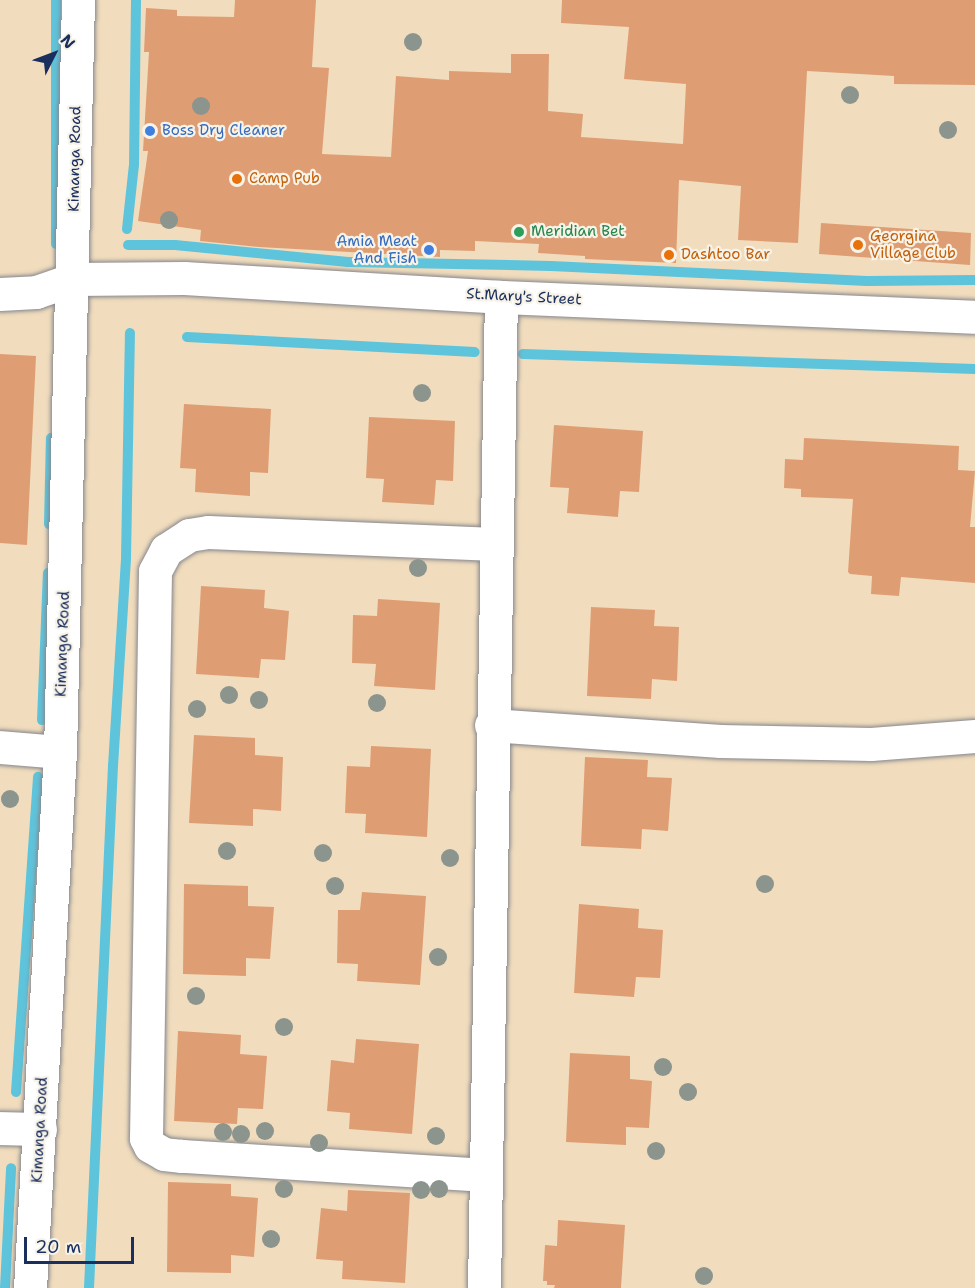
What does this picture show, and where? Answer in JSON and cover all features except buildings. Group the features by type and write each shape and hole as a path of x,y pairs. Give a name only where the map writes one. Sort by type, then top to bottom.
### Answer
{"street":[{"name":"Kimanga Road","path":"30,1288 60,752 78,0"},
{"name":"St.Mary's Street","path":"0,294 36,292 73,279 184,278 501,297 975,317"},
{"path":"484,1288 491,725 501,297"},
{"path":"486,1175 164,1154 150,1146 146,1138 146,1114 155,571 166,550 189,535 208,532 495,544"},
{"path":"491,725 743,741 871,744 975,736"},
{"path":"0,747 60,752"},
{"path":"0,1128 40,1129"}],"waterway":[{"path":"56,0 56,244"},
{"path":"127,229 134,165 136,0"},
{"path":"128,245 175,245 348,262 551,266 867,281 975,280"},
{"path":"89,1288 113,766 126,559 130,333"},
{"path":"187,337 475,352"},
{"path":"523,354 975,369"},
{"path":"49,524 51,438"},
{"path":"42,720 48,573"},
{"path":"16,1092 38,777"},
{"path":"5,1288 11,1168"}],"place":[{"name":"Boss Dry Cleaner","path":"150,131"},
{"name":"Camp Pub","path":"237,179"},
{"name":"Meridian Bet","path":"519,232"},
{"name":"Georgina Village Club","path":"858,245"},
{"name":"Amia Meat And Fish","path":"429,250"},
{"name":"Dashtoo Bar","path":"669,255"}]}
